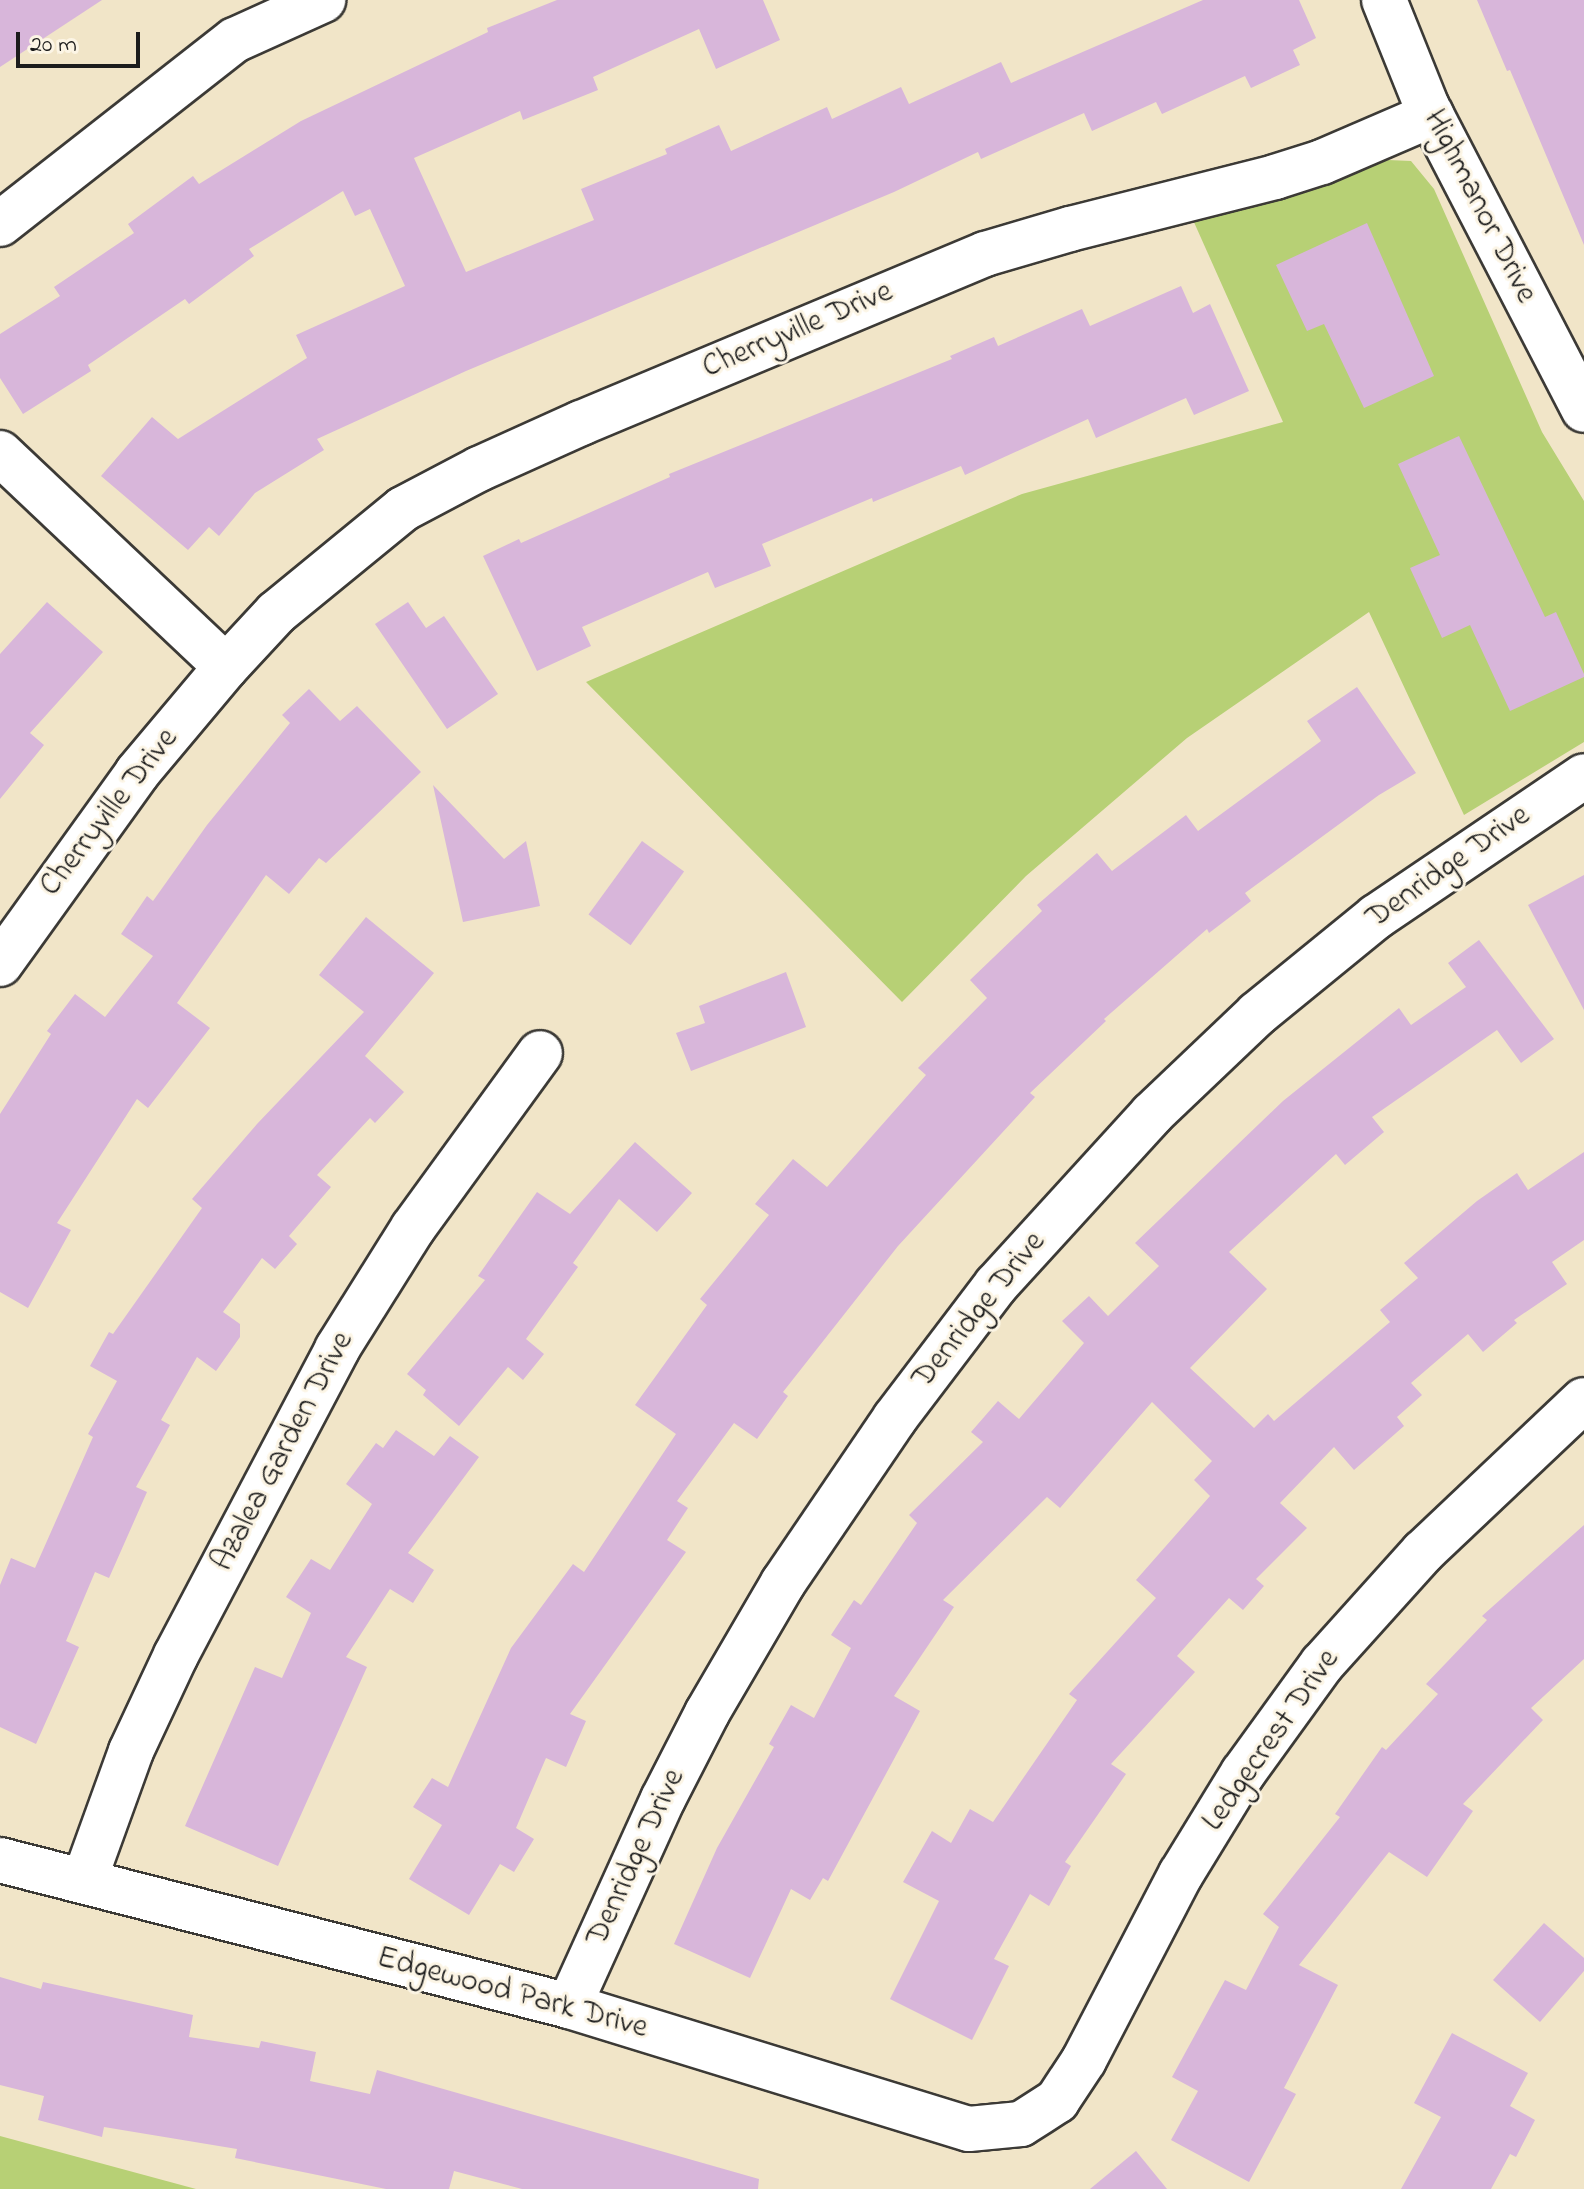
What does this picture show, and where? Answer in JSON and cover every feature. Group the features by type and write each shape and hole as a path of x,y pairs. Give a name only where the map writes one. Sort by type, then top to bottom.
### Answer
{"street":[{"path":"0,224 235,40 323,0"},
{"name":"Highmanor Drive","path":"1384,0 1431,115 1584,410"},
{"name":"Cherryville Drive","path":"0,964 137,773 226,667 276,613 403,509 479,469 985,254 1275,177 1322,162 1431,115"},
{"path":"0,453 226,667"},
{"name":"Denridge Drive","path":"569,2006 663,1799 707,1713 783,1583 895,1418 996,1285 1152,1114 1257,1014 1376,917 1584,776"},
{"name":"Azalea Garden Drive","path":"84,1881 131,1751 176,1655 337,1349 413,1228 540,1053"},
{"name":"Ledgecrest Drive","path":"1021,2124 1057,2101 1064,2091 1084,2060 1181,1874 1243,1773 1322,1664 1423,1552 1584,1400"},
{"name":"Edgewood Park Drive","path":"0,1860 569,2006 969,2129 1021,2124"}],"green space":[{"path":"1388,160 1411,161 1434,189 1542,432 1584,501 1584,742 1464,815 1369,612 1187,738 1026,876 902,1002 586,682 1022,494 1283,422 1193,220"},
{"path":"0,2136 196,2189 0,2189"}],"building":[{"path":"0,0 102,0 0,67"},
{"path":"557,0 763,0 780,40 716,69 699,29 593,77 598,90 523,120 520,111 414,158 466,272 594,220 581,189 667,154 665,149 719,125 731,151 827,107 832,119 901,87 909,104 1001,62 1011,83 1203,0 1299,0 1316,38 1293,50 1300,65 1251,88 1245,76 1162,114 1156,102 1092,131 1084,113 981,159 978,152 894,192 466,371 317,439 324,450 255,493 219,536 209,527 188,550 101,476 152,417 178,439 307,358 296,335 405,286 370,209 355,216 343,191 249,249 254,256 189,304 185,299 88,365 91,371 23,414 0,378 0,334 60,296 54,287 134,233 128,224 193,176 199,184 301,121 488,32 487,28"},
{"path":"1477,0 1584,0 1584,245 1510,70 1507,71"},
{"path":"1367,223 1434,376 1364,408 1324,324 1307,331 1276,265"},
{"path":"1181,286 1193,313 1210,304 1249,391 1194,415 1186,398 1096,438 1088,419 965,475 961,466 873,502 872,498 762,544 771,566 715,588 708,572 582,627 591,646 537,671 483,556 519,539 521,543 670,477 669,474 952,359 950,356 994,337 998,346 1082,309 1090,326"},
{"path":"1459,436 1545,617 1556,612 1584,674 1584,677 1510,711 1470,625 1442,638 1410,568 1440,555 1398,464"},
{"path":"47,602 103,652 30,733 44,745 0,799 0,654"},
{"path":"408,602 426,628 444,616 498,694 447,729 375,624"},
{"path":"1357,687 1416,773 1379,795 1245,893 1251,901 1209,933 1207,929 1104,1019 1106,1021 1030,1093 1035,1097 898,1246 783,1392 788,1396 757,1439 734,1423 677,1501 688,1508 667,1540 686,1552 570,1714 586,1721 566,1767 546,1758 516,1828 534,1839 514,1872 500,1864 469,1915 409,1879 442,1825 413,1807 432,1778 448,1787 511,1648 573,1564 584,1572 676,1434 635,1405 707,1305 700,1299 769,1215 755,1204 793,1159 827,1187 926,1075 918,1068 987,998 970,980 1042,911 1037,905 1097,853 1112,871 1186,815 1198,831 1321,741 1307,721"},
{"path":"309,689 340,721 357,706 421,772 326,863 319,858 289,894 266,875 177,1003 210,1028 148,1108 137,1099 57,1223 71,1230 28,1308 0,1292 0,1114 51,1034 47,1031 75,994 105,1017 153,956 121,934 147,896 153,901 207,825 290,723 282,715"},
{"path":"433,785 504,859 526,841 540,906 463,922"},
{"path":"642,841 684,872 631,945 589,915"},
{"path":"1584,875 1584,1010 1528,905"},
{"path":"366,917 434,973 365,1056 404,1092 375,1123 370,1118 317,1175 331,1187 289,1236 297,1244 275,1269 262,1258 223,1312 240,1324 240,1337 216,1371 197,1357 161,1420 170,1425 136,1487 147,1492 109,1578 95,1572 66,1641 79,1647 36,1744 0,1727 0,1585 11,1558 35,1568 93,1437 88,1434 117,1381 90,1366 109,1332 113,1334 202,1208 192,1199 257,1124 364,1012 319,975"},
{"path":"1479,940 1554,1039 1521,1063 1497,1030 1372,1117 1384,1132 1345,1165 1336,1154 1229,1252 1267,1289 1190,1368 1254,1428 1268,1414 1274,1421 1390,1322 1380,1310 1418,1278 1404,1263 1477,1201 1517,1173 1528,1190 1584,1152 1584,1240 1552,1262 1567,1284 1514,1320 1517,1323 1483,1352 1468,1334 1411,1383 1422,1395 1397,1417 1404,1426 1354,1470 1334,1447 1280,1503 1307,1528 1256,1579 1264,1586 1243,1610 1229,1598 1177,1656 1195,1672 1111,1764 1126,1774 1065,1862 1071,1866 1049,1906 1030,1894 994,1959 1009,1966 972,2040 890,1999 939,1901 903,1882 932,1831 951,1843 970,1809 993,1822 1077,1700 1069,1694 1156,1598 1136,1580 1210,1496 1194,1480 1212,1461 1152,1402 1060,1508 1047,1497 943,1600 954,1607 894,1696 920,1711 828,1881 823,1878 810,1900 791,1889 750,1978 674,1944 717,1848 774,1747 769,1744 791,1705 814,1718 851,1648 831,1635 854,1600 861,1605 917,1523 909,1515 983,1442 971,1432 998,1401 1019,1419 1084,1343 1062,1321 1089,1296 1108,1316 1159,1266 1135,1243 1283,1101 1399,1008 1411,1025 1466,987 1448,963"},
{"path":"786,972 806,1027 691,1071 676,1033 705,1023 699,1006"},
{"path":"635,1142 692,1193 657,1232 619,1199 573,1263 578,1267 526,1339 544,1354 523,1380 508,1367 459,1426 423,1395 426,1390 407,1374 485,1280 478,1276 537,1192 570,1214"},
{"path":"396,1430 434,1456 450,1436 479,1457 408,1553 434,1570 413,1603 390,1589 346,1657 367,1667 278,1866 185,1826 255,1667 282,1678 311,1613 286,1597 311,1559 330,1570 372,1504 346,1484 376,1443 383,1448"},
{"path":"1584,1525 1584,1659 1531,1708 1543,1720 1463,1804 1473,1811 1427,1877 1389,1852 1299,1965 1338,1985 1284,2088 1296,2094 1249,2182 1171,2140 1198,2091 1172,2077 1225,1980 1246,1990 1279,1927 1263,1914 1340,1817 1335,1814 1382,1747 1386,1750 1438,1694 1426,1684 1487,1620 1482,1616"},
{"path":"1544,1923 1584,1958 1584,1971 1540,2022 1493,1980"},
{"path":"0,1977 41,1989 43,1982 193,2015 189,2037 259,2048 261,2041 316,2052 310,2081 370,2094 377,2070 759,2179 758,2189 522,2189 454,2171 449,2189 386,2189 235,2158 237,2149 104,2127 102,2137 38,2120 44,2096 0,2085"},
{"path":"1452,2033 1528,2073 1510,2106 1535,2120 1516,2157 1510,2154 1491,2189 1401,2189 1441,2117 1414,2103"},
{"path":"1136,2151 1167,2189 1090,2189"}]}
